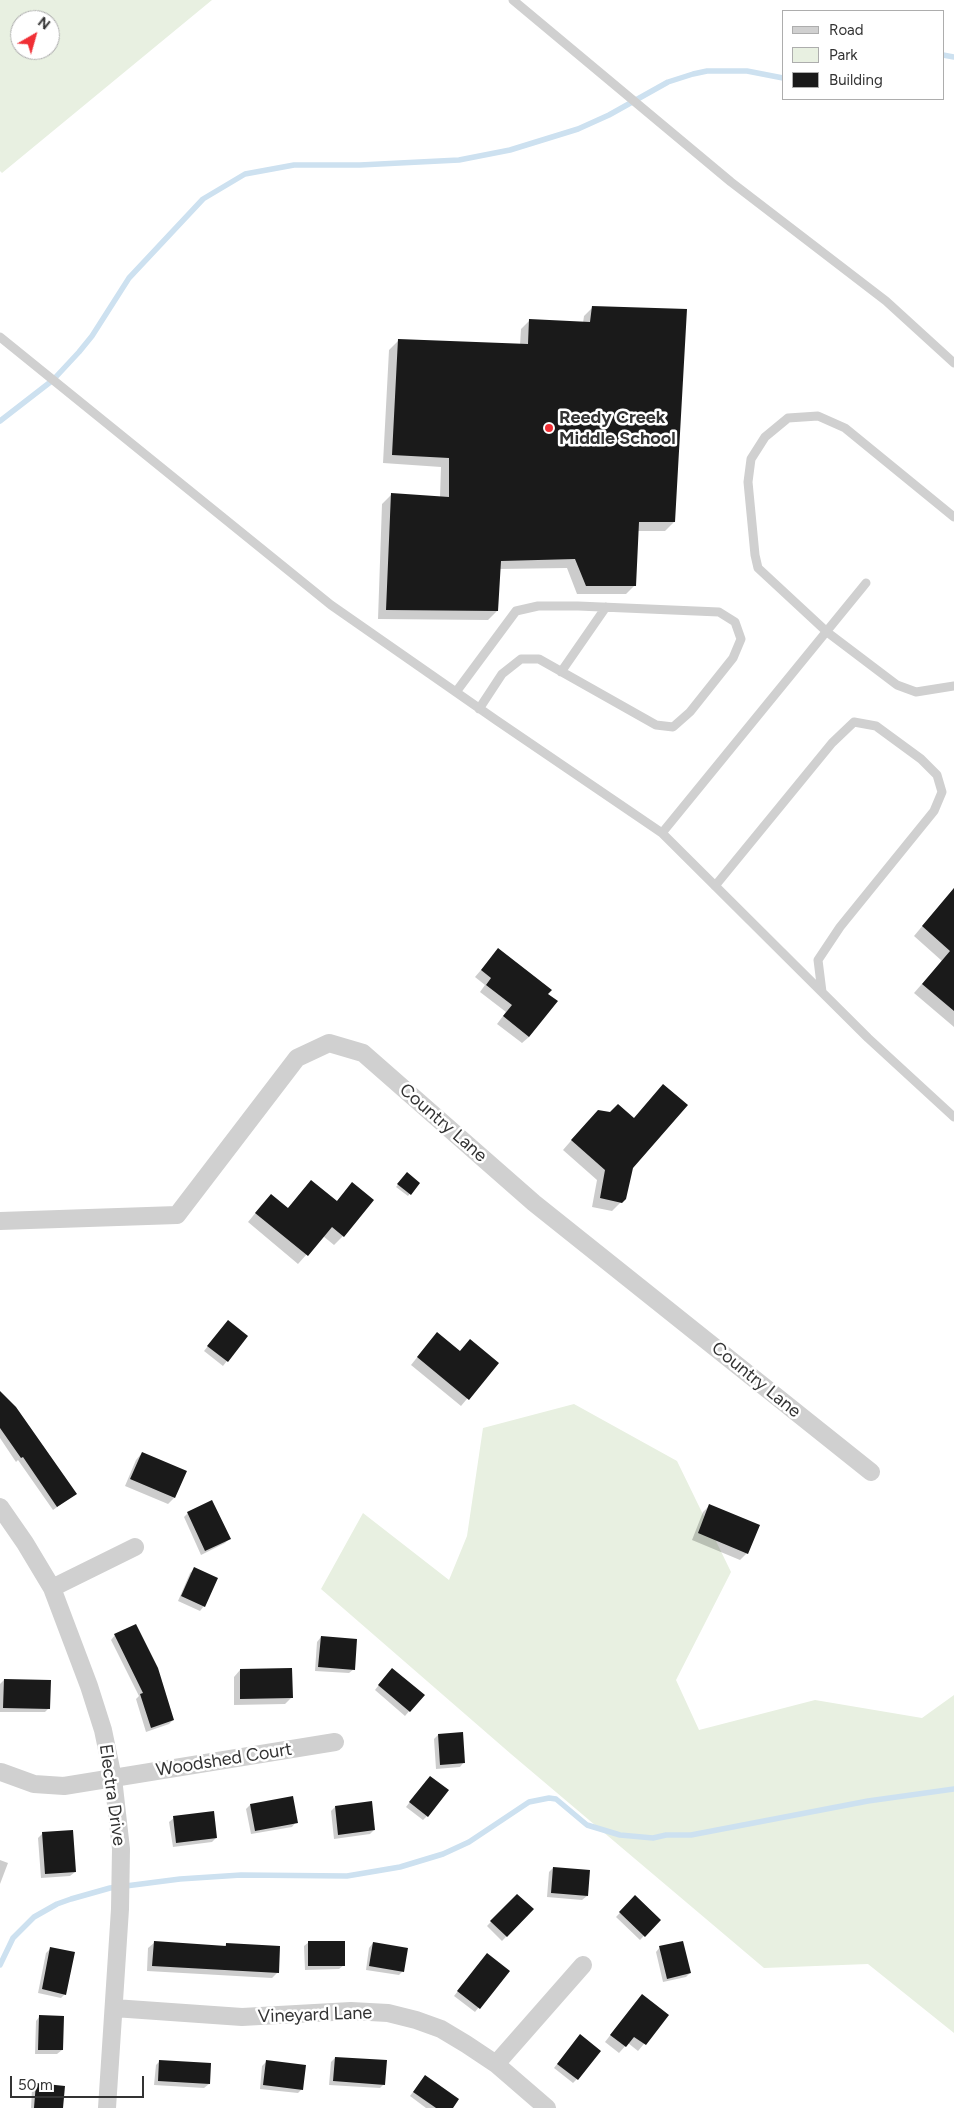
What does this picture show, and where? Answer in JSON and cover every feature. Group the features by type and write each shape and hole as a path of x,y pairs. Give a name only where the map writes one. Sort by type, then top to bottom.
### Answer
{"street":[{"name":"Country Lane","path":"0,1221 177,1215 297,1058 329,1043 364,1053 534,1203 871,1472"},
{"name":"Electra Drive","path":"0,1507 25,1543 52,1588 90,1686 103,1730 113,1778 121,1848 120,1909 107,2108"},
{"path":"52,1588 135,1547"},
{"name":"Woodshed Court","path":"1,1772 34,1784 64,1786 335,1742"},
{"path":"496,2064 583,1965"},
{"name":"Vineyard Lane","path":"114,2008 242,2017 351,2011 388,2013 416,2020 441,2030 466,2044 496,2064 547,2108"}],"lane":[{"path":"513,0 730,182 886,301 954,363"},
{"path":"0,336 331,605 479,709 662,833 868,1038 954,1117"},
{"path":"954,517 845,428 818,416 788,418 765,437 751,459 748,482 758,568 827,632 897,685 916,692 954,686"},
{"path":"662,833 866,584"},
{"path":"456,692 516,611 538,606 720,612 735,622 741,639 734,658 690,712 673,727 656,725 539,659 521,659 502,674 479,709"},
{"path":"561,672 606,607"},
{"path":"716,886 832,743 854,722 876,726 921,759 937,776 942,792 934,811 840,927 818,960 822,993"}],"green space":[{"path":"0,0 212,0 2,173 0,171"},
{"path":"574,1404 677,1461 731,1572 676,1680 699,1730 815,1700 922,1718 954,1695 954,2033 868,1964 764,1968 511,1754 321,1589 363,1513 449,1580 467,1536 483,1428"}],"building":[{"path":"592,306 687,309 675,522 639,522 636,586 586,586 575,559 501,561 498,611 386,610 391,493 449,497 449,458 392,455 398,339 528,344 529,319 590,322"},
{"path":"954,888 954,1011 922,984 950,951 922,926"},
{"path":"498,948 552,990 548,994 558,1001 529,1037 503,1016 512,1005 486,985 491,978 481,970"},
{"path":"663,1084 688,1105 633,1168 626,1199 622,1203 600,1198 605,1170 571,1140 598,1110 610,1112 618,1104 634,1118"},
{"path":"407,1172 420,1183 411,1195 397,1184"},
{"path":"311,1180 337,1201 352,1182 374,1200 344,1237 332,1227 308,1256 255,1213 271,1194 288,1208"},
{"path":"228,1320 248,1336 228,1362 207,1346"},
{"path":"437,1332 460,1351 470,1339 499,1363 469,1400 417,1357"},
{"path":"0,1391 16,1407 77,1494 57,1507 23,1457 21,1458 0,1428"},
{"path":"142,1452 187,1471 175,1498 130,1479"},
{"path":"212,1500 231,1539 205,1551 187,1512"},
{"path":"709,1504 760,1525 748,1554 698,1533"},
{"path":"194,1567 218,1578 205,1607 181,1596"},
{"path":"136,1624 158,1668 174,1720 151,1728 140,1694 143,1693 114,1634"},
{"path":"321,1636 357,1639 355,1670 318,1667"},
{"path":"292,1668 293,1698 240,1699 240,1669"},
{"path":"392,1668 425,1695 410,1712 378,1685"},
{"path":"4,1679 51,1680 50,1709 3,1708"},
{"path":"463,1732 465,1763 440,1765 438,1734"},
{"path":"430,1776 449,1790 428,1817 409,1802"},
{"path":"293,1796 298,1823 255,1831 250,1804"},
{"path":"372,1801 375,1830 338,1835 335,1806"},
{"path":"214,1811 217,1838 176,1843 173,1816"},
{"path":"73,1830 76,1872 45,1874 42,1832"},
{"path":"553,1867 590,1870 588,1896 551,1893"},
{"path":"517,1894 534,1909 507,1937 490,1921"},
{"path":"635,1895 661,1920 645,1937 619,1912"},
{"path":"154,1941 226,1946 226,1943 280,1946 279,1973 152,1966"},
{"path":"308,1941 345,1941 345,1966 308,1966"},
{"path":"683,1941 691,1973 667,1979 659,1946"},
{"path":"373,1942 408,1948 404,1972 369,1966"},
{"path":"50,1947 75,1952 66,1995 42,1989"},
{"path":"487,1953 510,1971 480,2009 457,1991"},
{"path":"642,1994 669,2015 646,2045 634,2037 626,2047 610,2035"},
{"path":"39,2015 64,2016 63,2050 38,2050"},
{"path":"580,2034 601,2051 578,2080 557,2064"},
{"path":"335,2057 387,2060 385,2085 333,2081"},
{"path":"159,2060 211,2063 210,2084 158,2081"},
{"path":"266,2060 306,2065 303,2090 263,2085"},
{"path":"425,2075 459,2099 453,2108 436,2108 413,2092"},
{"path":"36,2083 65,2086 63,2108 34,2108"}],"waterway":[{"path":"944,55 954,57"},
{"path":"0,421 53,380 79,352 92,336 129,278 203,199 245,174 294,165 360,165 459,160 510,150 578,129 609,115 668,82 693,74 707,71 747,71 782,78"},
{"path":"0,1965 13,1938 34,1917 57,1904 71,1899 110,1888 180,1879 241,1875 347,1876 400,1867 443,1854 469,1842 529,1802 549,1798 556,1799 587,1825 620,1835 653,1838 666,1835 691,1835 868,1801 954,1789"}],"place":[{"name":"Reedy Creek Middle School","path":"549,428"}]}
